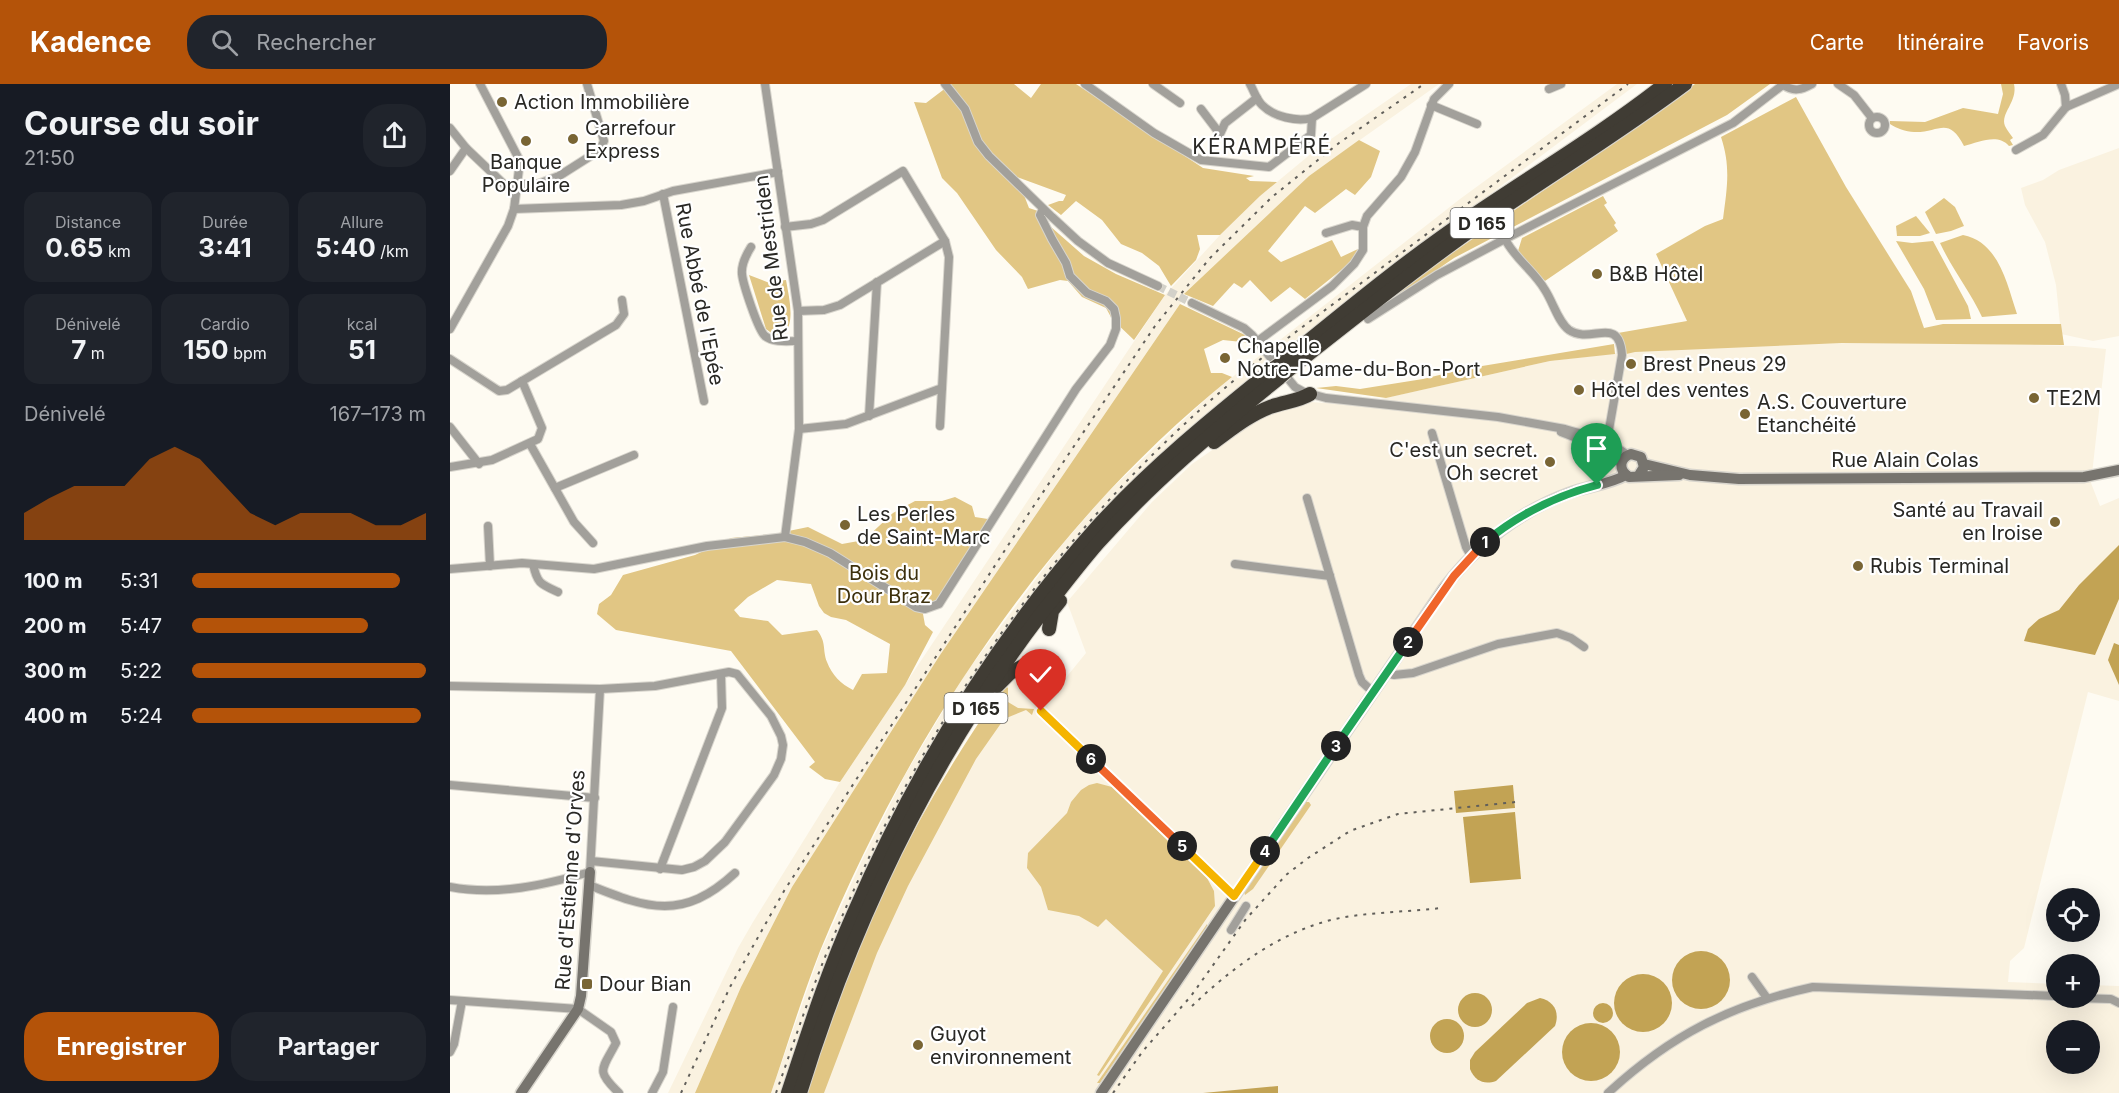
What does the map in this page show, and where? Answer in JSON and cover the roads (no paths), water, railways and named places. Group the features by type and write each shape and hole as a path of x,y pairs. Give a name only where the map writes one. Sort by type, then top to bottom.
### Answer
{"highway":[{"name":"D 165","path":"800,1093 821,1025 868,906 918,806 977,707 1023,638 1081,562 1129,510 1214,431 1410,260 1632,110 1665,84"},
{"name":"D 165","path":"788,1093 813,1017 853,914 907,802 966,701 1015,630 1047,587 1100,525 1146,477 1192,435 1281,373 1467,234 1645,114 1685,84"},
{"path":"1049,629 1052,611 1129,510 1193,458 1251,416 1310,394"},
{"path":"977,707 1010,673 1025,665"}],"street":[{"path":"450,329 508,226 514,210 520,161 480,84"},
{"path":"450,128 466,148 508,188 538,184 559,176 600,150 604,141 587,84"},
{"name":"Rue de Mestriden","path":"765,84 798,311 799,429 785,537"},
{"path":"945,84 965,109 978,142 989,156 1043,208 1078,241 1108,263 1158,286"},
{"path":"1085,84 1154,133 1201,160 1269,166 1311,135 1312,118"},
{"path":"1153,84 1180,103"},
{"path":"1250,84 1264,107 1283,117 1303,120 1312,118 1366,84"},
{"path":"1258,341 1332,286 1354,264 1362,250 1363,227 1368,216 1401,177 1415,152 1431,105 1438,92 1449,84"},
{"path":"1549,89 1560,84"},
{"path":"1368,320 1437,275 1733,123 1783,85 1796,91 1812,84"},
{"path":"1838,84 1854,95 1872,118"},
{"path":"2061,84 2066,107"},
{"path":"2016,150 2043,135 2066,107 2118,86"},
{"path":"1201,109 1220,134 1225,123 1257,98"},
{"path":"1431,105 1477,124"},
{"path":"450,171 466,148"},
{"path":"785,227 823,220 903,171 945,241 950,264 940,426"},
{"path":"514,210 621,205 644,201 663,194 778,172"},
{"name":"Rue Abbé de l'Epée","path":"663,194 704,401"},
{"path":"450,569 532,564 594,569 707,546 785,537 805,542 830,553 916,607 925,609 939,604 1076,389 1110,345 1116,328 1114,309 1106,301 1087,293 1070,276 1066,263 1040,215 1043,208"},
{"path":"1326,233 1352,225 1363,227"},
{"path":"1505,239 1518,259 1540,282 1567,328 1577,334 1586,335 1608,331 1621,343 1622,355 1607,441"},
{"path":"798,311 832,308 945,241"},
{"path":"752,247 746,256 742,274 759,327 766,337 772,340 798,341"},
{"path":"869,416 877,282"},
{"path":"450,359 499,390 507,390 616,325 624,315 622,300"},
{"path":"1192,303 1244,328 1258,341 1281,373 1295,387 1310,394 1326,398 1498,417 1565,429 1607,441 1624,465"},
{"path":"450,467 479,464 538,439 542,428 522,381"},
{"path":"799,429 846,424 942,388"},
{"path":"450,427 479,464"},
{"path":"1548,427 1602,448 1624,465"},
{"path":"1432,433 1466,547 1471,556"},
{"path":"530,444 574,522 593,543"},
{"path":"555,488 634,455"},
{"name":"Rue Alain Colas","path":"1690,475 1644,464 1638,455 1624,465 1634,477 1639,475 1739,478 2084,477 2119,470"},
{"path":"1639,475 1644,464"},
{"path":"1101,1093 1444,588 1471,556 1498,532 1531,510 1566,494 1597,485 1624,465"},
{"path":"1307,498 1359,675 1362,682 1373,692"},
{"path":"488,526 490,566"},
{"path":"532,564 536,578 541,584 558,592"},
{"path":"1235,564 1330,576"},
{"path":"1386,673 1394,675 1413,673 1498,644 1557,633 1571,638 1584,647"},
{"path":"450,686 600,689 655,686 729,672 737,674 771,716 781,736 783,745 781,759 774,775 717,851 694,867 682,870 591,861"},
{"path":"660,869 722,708 721,674"},
{"name":"Rue d'Estienne d'Orves","path":"521,1093 578,1009 590,885 600,689"},
{"path":"1041,711 1234,896"},
{"path":"450,786 595,798"},
{"path":"450,887 496,892 543,885 590,872"},
{"path":"590,885 654,907 675,906 703,897 735,873"},
{"path":"1231,930 1246,906"},
{"path":"1752,977 1767,998"},
{"path":"1608,1093 1656,1052 1683,1034 1725,1014 1767,998 1813,987 1837,986 2046,996"},
{"path":"2100,999 2111,999 2119,1003"},
{"path":"450,1000 578,1009 611,1032 616,1043 602,1070 603,1078 619,1093"},
{"path":"450,1052 454,1044 462,1001"},
{"path":"651,1093 663,1072 673,1007"}],"tunnel":[{"path":"1158,286 1192,303"}],"railway":[{"path":"681,1093 730,987 784,891 1029,513 1155,326 1210,258 1272,197 1339,143 1424,84"},
{"path":"776,1093 832,940 864,867 900,796 940,726 983,660 1030,595 1080,533 1134,474 1234,380 1628,84"},
{"path":"1113,1093 1143,1051 1191,996 1246,919 1286,875 1308,858 1350,831 1398,814 1516,802"},
{"path":"1192,1006 1223,978 1257,953 1314,925 1361,915 1441,908"}],"place":[{"name":"Action Immobilière","path":"502,102"},
{"name":"Carrefour Express","path":"573,139"},
{"name":"Banque Populaire","path":"526,141"},
{"name":"B&B Hôtel","path":"1597,274"},
{"name":"Chapelle Notre-Dame-du-Bon-Port","path":"1225,358"},
{"name":"Brest Pneus 29","path":"1631,364"},
{"name":"Hôtel des ventes","path":"1579,390"},
{"name":"TE2M","path":"2034,398"},
{"name":"A.S. Couverture Etanchéité","path":"1745,414"},
{"name":"C'est un secret. Oh secret","path":"1550,462"},
{"name":"Santé au Travail en Iroise","path":"2055,522"},
{"name":"Les Perles de Saint-Marc","path":"845,525"},
{"name":"Rubis Terminal","path":"1858,566"},
{"name":"Dour Bian","path":"587,984"},
{"name":"Guyot environnement","path":"918,1045"}],"district":[{"name":"KÉRAMPÉRÉ","path":"1262,146"}],"park label":[{"name":"Bois du Dour Braz","path":"884,584"}]}
